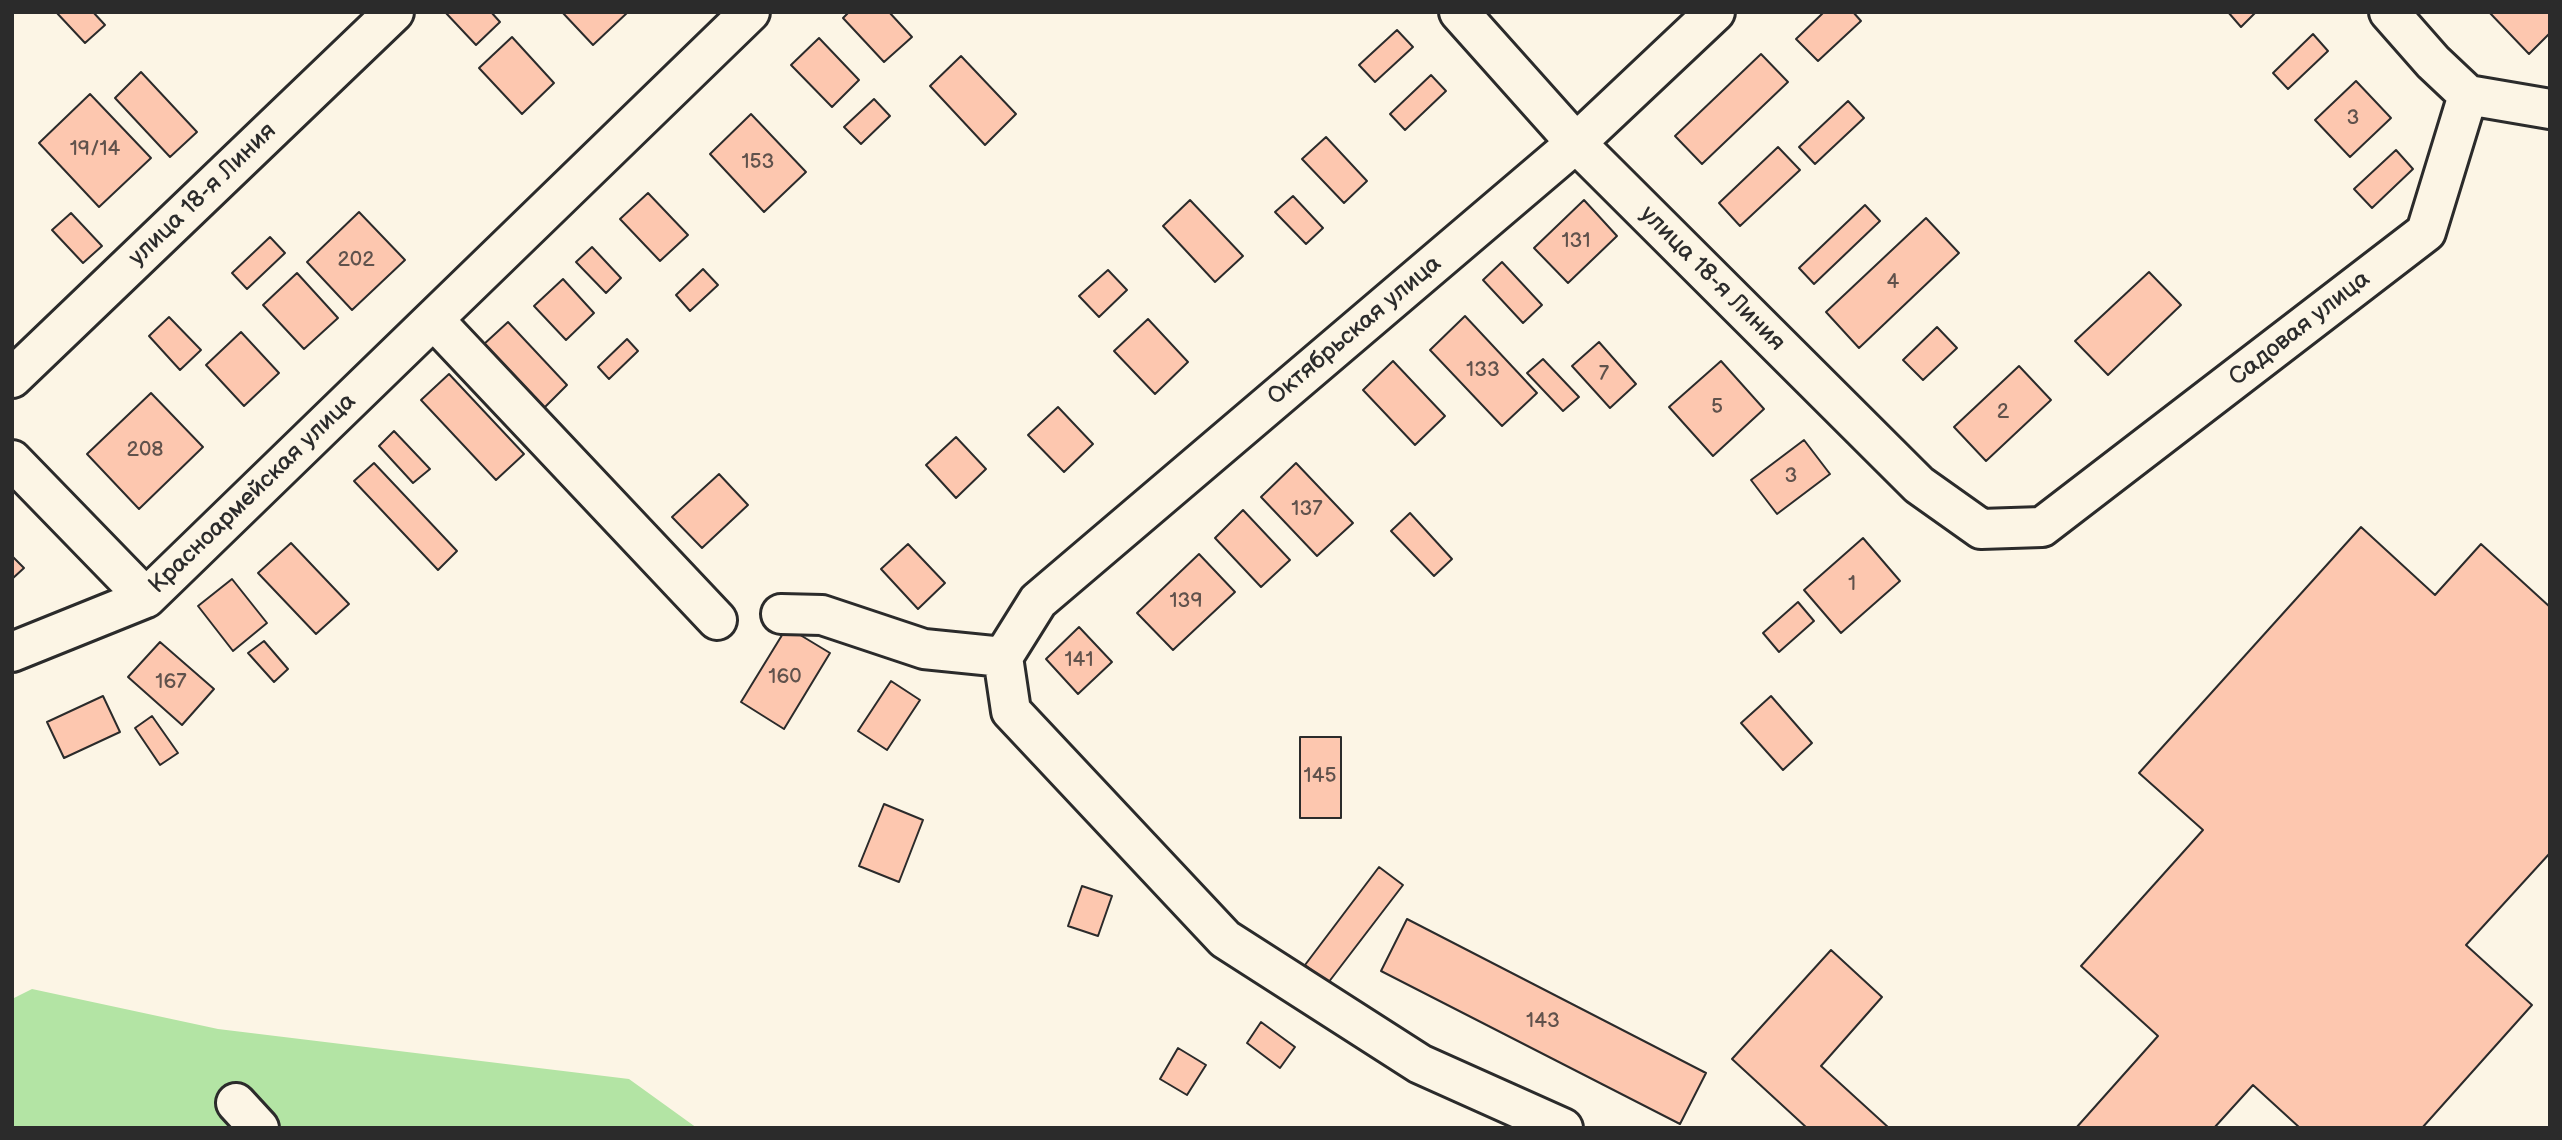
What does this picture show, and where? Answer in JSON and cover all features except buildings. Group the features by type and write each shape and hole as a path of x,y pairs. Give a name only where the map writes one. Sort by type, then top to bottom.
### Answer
{"street":[{"name":"улица 18-я Линия","path":"12,378 394,12"},
{"name":"Красноармейская улица","path":"12,652 146,598 750,12"},
{"name":"улица 18-я Линия","path":"1459,12 1576,143 1919,485 1981,529"},
{"name":"Октябрьская улица","path":"1003,657 1038,601 1576,143 1715,12"},
{"path":"2389,12 2433,62 2468,95 2550,109"},
{"name":"Садовая улица","path":"1981,529 2042,527 2426,232 2468,95"},
{"path":"433,320 717,620"},
{"path":"12,460 146,598"},
{"path":"781,614 822,615 924,649 1003,657 1011,711 1225,939 1420,1064 1563,1128"}],"green space":[{"path":"32,989 218,1029 629,1079 697,1128 12,1128 12,999"}]}
